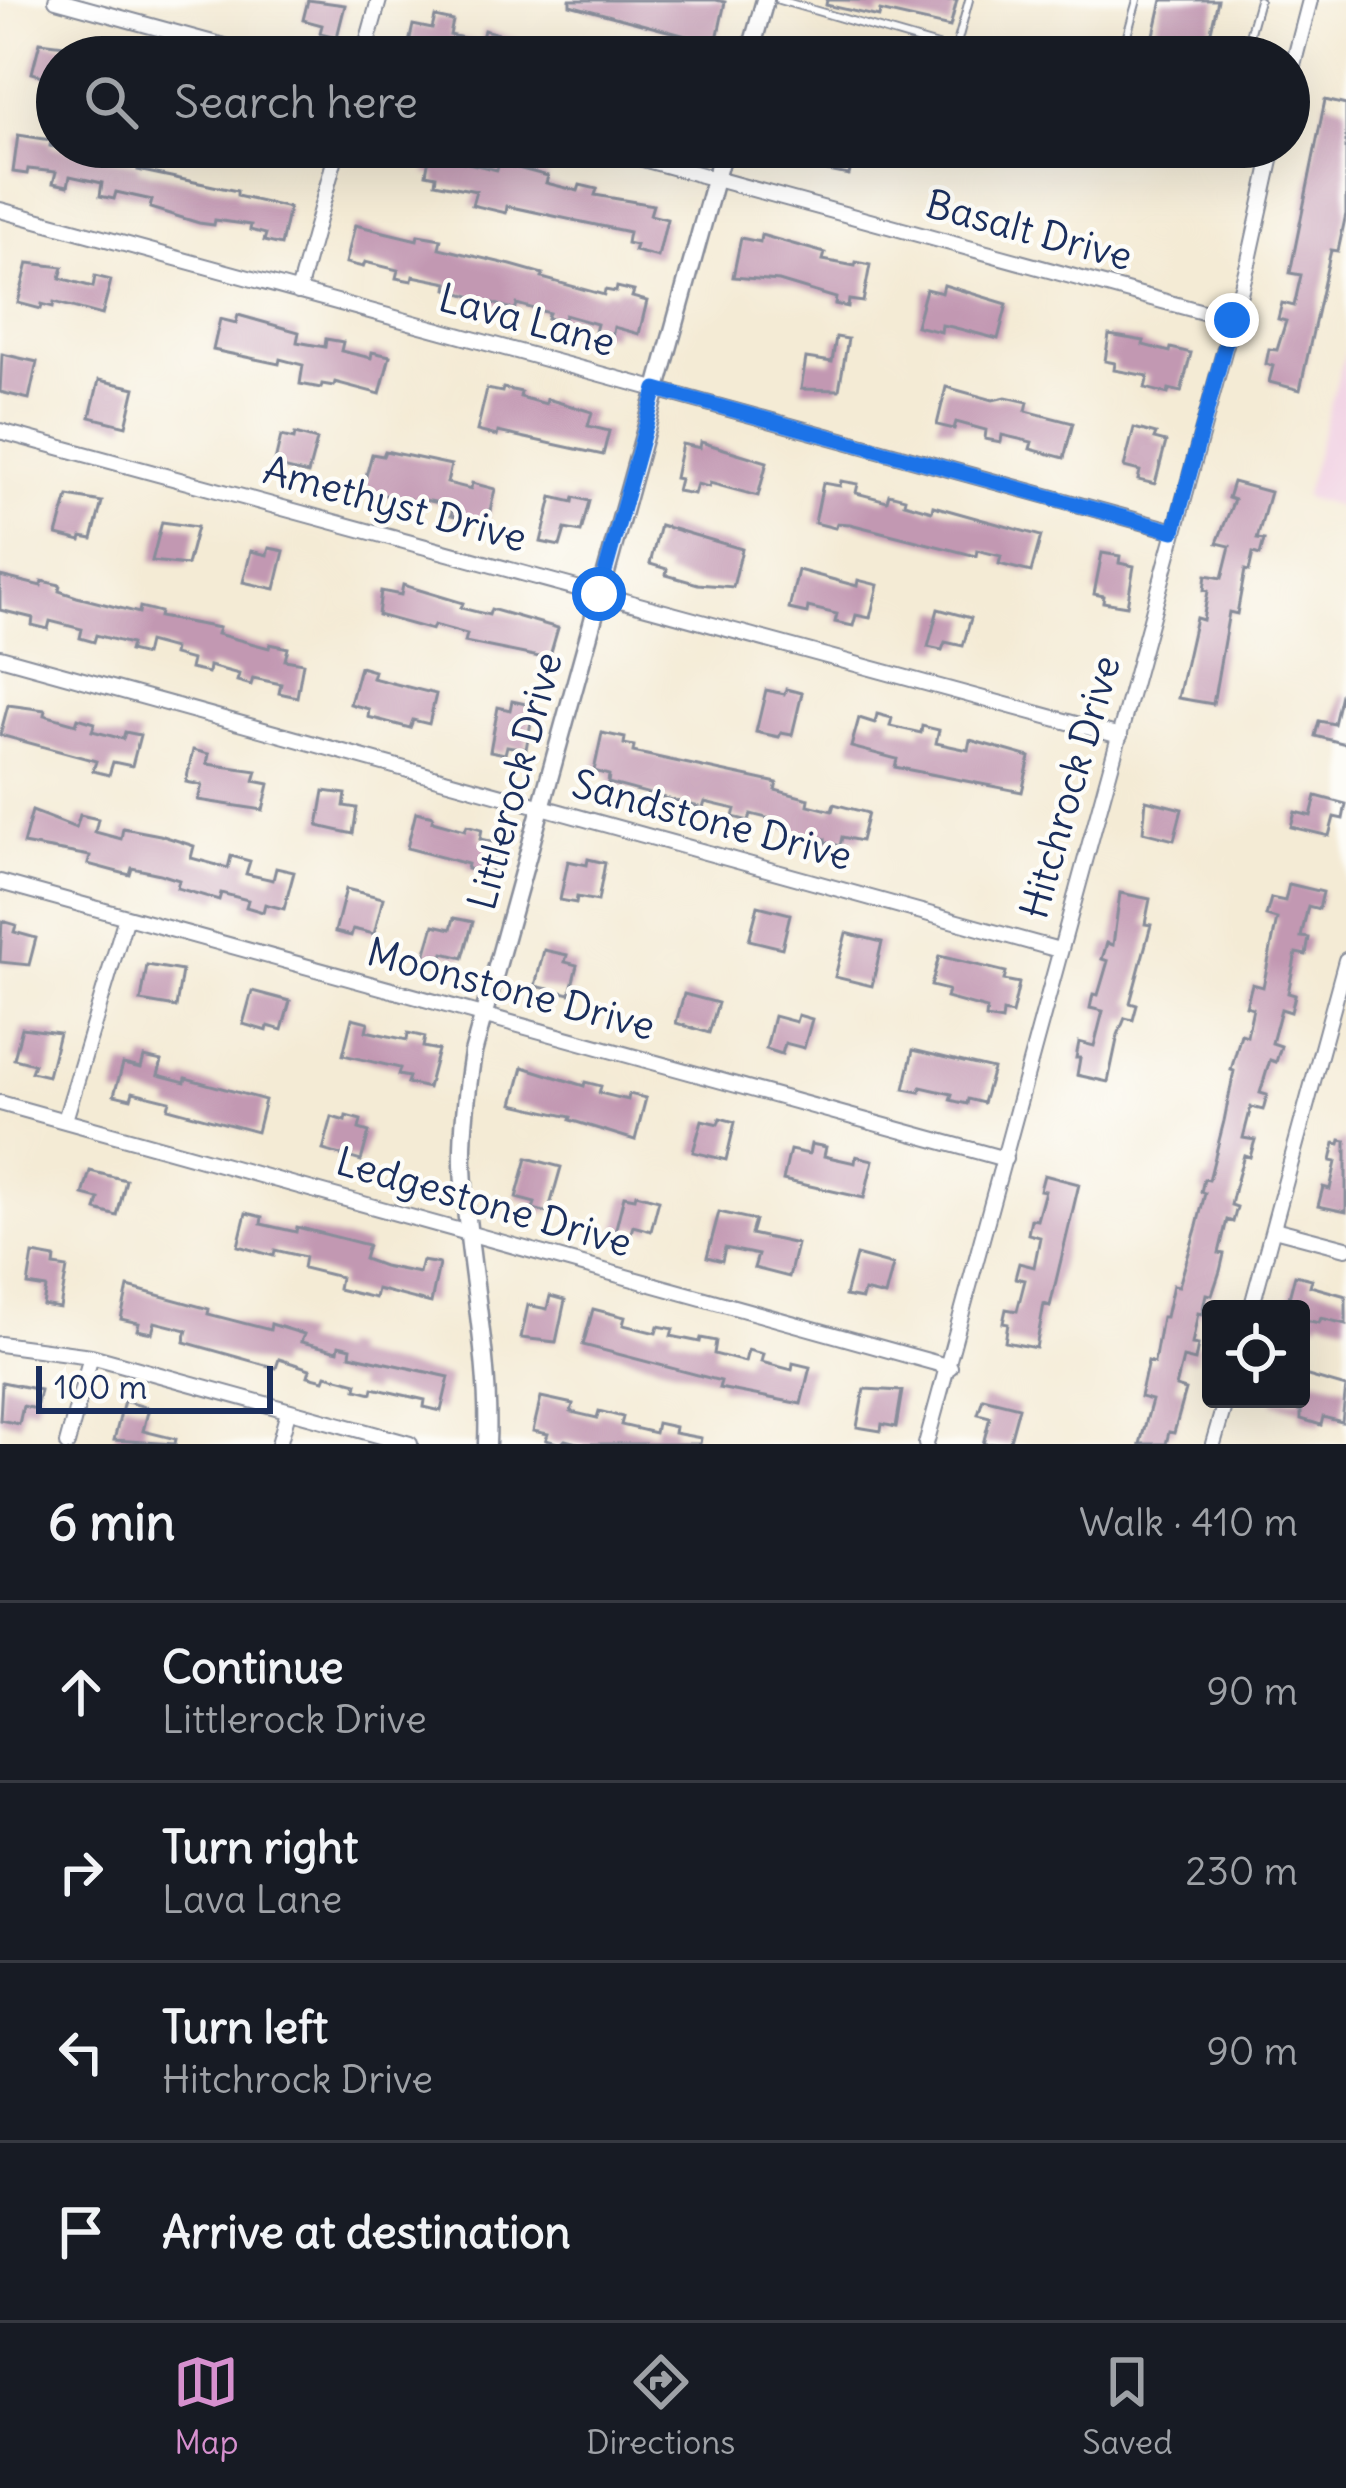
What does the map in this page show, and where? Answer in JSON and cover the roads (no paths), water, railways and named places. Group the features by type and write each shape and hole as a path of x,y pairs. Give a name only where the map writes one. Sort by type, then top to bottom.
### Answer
{"street":[{"path":"56,0 187,36"},
{"path":"369,36 379,0"},
{"path":"755,36 765,0"},
{"path":"1301,36 1310,0"},
{"path":"298,292 332,168"},
{"name":"Basalt Drive","path":"678,168 1232,320"},
{"name":"Littlerock Drive","path":"487,1444 484,1363 464,1166 464,1117 473,1053 719,168"},
{"name":"Hitchrock Drive","path":"926,1444 1232,320 1269,168"},
{"name":"Lava Lane","path":"0,210 1174,531"},
{"name":"Amethyst Drive","path":"0,431 1120,736"},
{"name":"Sandstone Drive","path":"0,657 1059,950"},
{"name":"Moonstone Drive","path":"0,882 1004,1160"},
{"path":"64,1120 126,917"},
{"path":"1254,1300 1346,960"},
{"name":"Ledgestone Drive","path":"0,1103 950,1367"},
{"path":"1274,1229 1346,1248"},
{"path":"0,1344 92,1356 410,1444"},
{"path":"67,1444 92,1356"},
{"path":"1223,1408 1214,1441 1235,1444"},
{"path":"279,1444 288,1412"}],"lane":[{"path":"779,0 904,36"},
{"path":"818,11 820,0"},
{"path":"960,36 969,0"},
{"path":"1127,36 1137,0"},
{"path":"1249,36 1259,0"}]}
